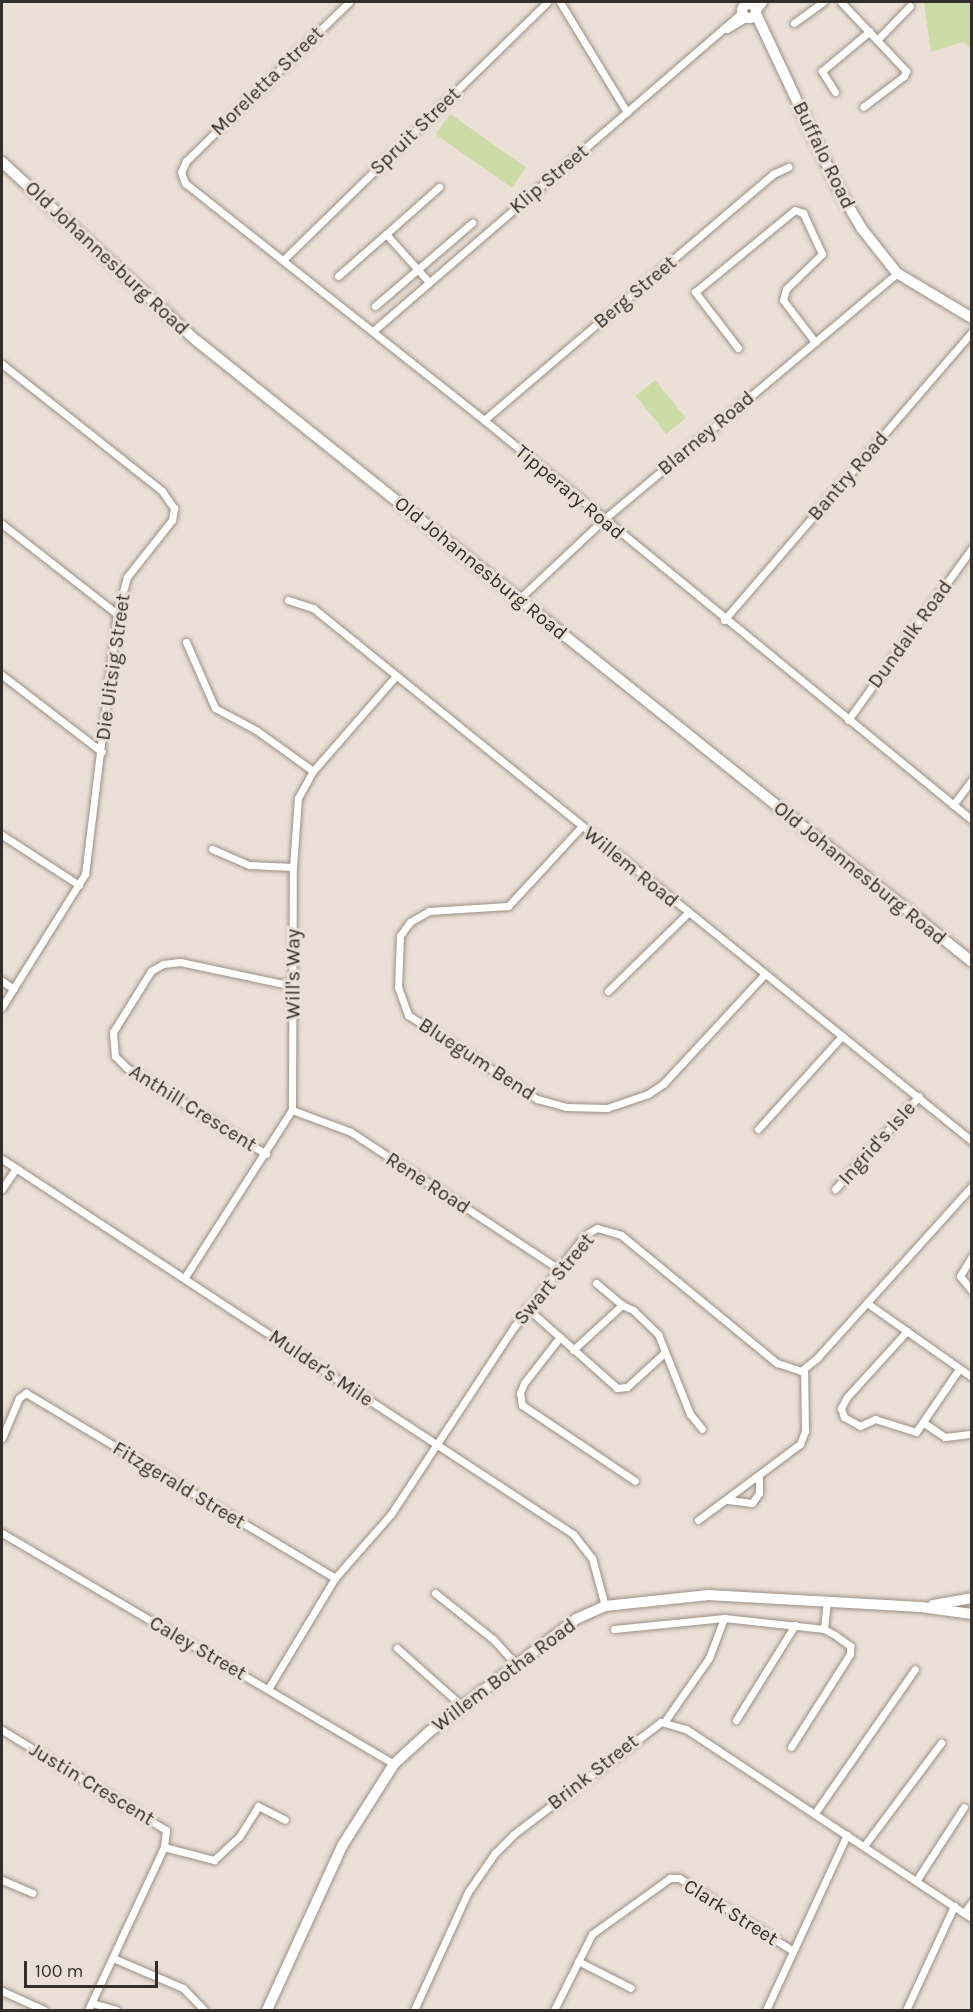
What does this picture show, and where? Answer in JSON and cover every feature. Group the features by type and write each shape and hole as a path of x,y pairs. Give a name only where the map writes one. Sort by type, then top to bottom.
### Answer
{"main road":[{"name":"Buffalo Road","path":"750,8 849,209 897,273"},
{"name":"Old Johannesburg Road","path":"2,162 197,341 972,962"},
{"path":"897,273 972,318"},
{"name":"Willem Botha Road","path":"267,2010 342,1846 394,1764 553,1633 605,1606 708,1595 921,1607 972,1614"},
{"path":"921,1607 972,1598"}],"street":[{"name":"Moreletta Street","path":"186,161 349,2"},
{"name":"Spruit Street","path":"283,260 547,2"},
{"path":"560,2 627,112"},
{"path":"794,23 823,2"},
{"path":"844,3 906,73 863,107"},
{"path":"878,39 910,6"},
{"name":"Klip Street","path":"372,331 750,8"},
{"path":"835,93 822,71 870,31"},
{"name":"Tipperary Road","path":"186,161 181,172 185,183 484,420 724,620 972,820"},
{"name":"Berg Street","path":"484,420 773,174 788,167"},
{"path":"338,276 440,187"},
{"path":"738,348 695,292 795,210 803,213 822,254 786,289 783,300 815,342"},
{"path":"375,306 472,223"},
{"path":"386,234 428,281"},
{"name":"Blarney Road","path":"520,598 603,520 897,273"},
{"name":"Bantry Road","path":"724,620 972,332"},
{"name":"Die Uitsig Street","path":"2,364 173,503 172,520 127,577 117,614 89,857 79,885 2,1007"},
{"path":"2,524 117,614"},
{"name":"Dundalk Road","path":"848,720 972,548"},
{"name":"Willem Road","path":"288,600 313,608 972,1141"},
{"path":"186,642 218,711 256,730 313,771"},
{"path":"2,675 102,752"},
{"name":"Will's Way","path":"292,1110 295,810 302,788 313,771 396,676"},
{"path":"953,805 972,780"},
{"name":"Bluegum Bend","path":"581,827 508,906 429,911 410,922 400,936 398,987 408,1015 537,1099 566,1107 607,1108 648,1094 663,1084 764,975"},
{"path":"2,835 79,885"},
{"path":"212,849 249,865 293,867"},
{"path":"608,991 688,913"},
{"name":"Anthill Crescent","path":"266,1154 127,1068 115,1056 112,1032 151,971 163,964 180,962 293,986"},
{"path":"2,981 14,989"},
{"path":"758,1129 842,1036"},
{"name":"Ingrid's Isle","path":"835,1189 919,1096"},
{"path":"185,1277 266,1154 292,1110"},
{"name":"Rene Road","path":"292,1110 351,1132 557,1268"},
{"name":"Mulder's Mile","path":"2,1159 185,1277 581,1541 597,1571 605,1606"},
{"path":"2,1189 16,1168"},
{"path":"698,1520 759,1477 804,1437 804,1370 972,1186"},
{"name":"Swart Street","path":"268,1689 334,1578 391,1514 527,1308 557,1268 590,1231 612,1231 777,1363 804,1370"},
{"path":"972,1256 960,1276 972,1291"},
{"path":"596,1282 622,1305 633,1310 658,1334 663,1354 690,1414 702,1429"},
{"path":"867,1303 972,1377"},
{"path":"573,1350 622,1305"},
{"path":"527,1308 603,1379 622,1389 663,1354"},
{"path":"907,1331 847,1397 842,1413 860,1426 875,1419 909,1433 916,1432 959,1369"},
{"path":"560,1337 524,1383 520,1393 522,1405 635,1481"},
{"name":"Fitzgerald Street","path":"3,1433 22,1393 334,1578"},
{"path":"924,1423 945,1437 970,1434"},
{"path":"728,1500 752,1503 759,1493 759,1477"},
{"name":"Caley Street","path":"2,1533 394,1764"},
{"path":"435,1593 494,1640 515,1663"},
{"path":"824,1629 827,1601"},
{"path":"614,1629 724,1618 824,1629 844,1641 850,1654 791,1747"},
{"path":"724,1618 709,1658 665,1721 686,1729 972,1918"},
{"path":"736,1720 795,1625"},
{"path":"397,1648 462,1706"},
{"path":"815,1814 915,1669"},
{"name":"Brink Street","path":"414,2010 468,1892 495,1853 514,1834 654,1724 665,1721"},
{"name":"Justin Crescent","path":"2,1730 158,1823 166,1830 164,1847 90,2007"},
{"path":"864,1846 940,1743"},
{"path":"164,1847 214,1860 239,1837 258,1806 285,1820"},
{"path":"916,1881 964,1807"},
{"path":"766,2010 846,1835"},
{"name":"Clark Street","path":"554,2010 599,1927 658,1883 674,1877 793,1951"},
{"path":"2,1880 32,1893"},
{"path":"964,1913 972,1902"},
{"path":"906,2010 954,1906"},
{"path":"113,1958 183,1988 204,2010"},
{"path":"578,1962 631,1988"},
{"path":"2,1991 44,2010"},
{"path":"90,2007 116,2010"}],"green space":[{"path":"924,2 971,2 971,48 962,42 931,52"},
{"path":"450,114 526,167 512,188 436,134"},
{"path":"655,380 686,418 666,434 636,396"}]}
